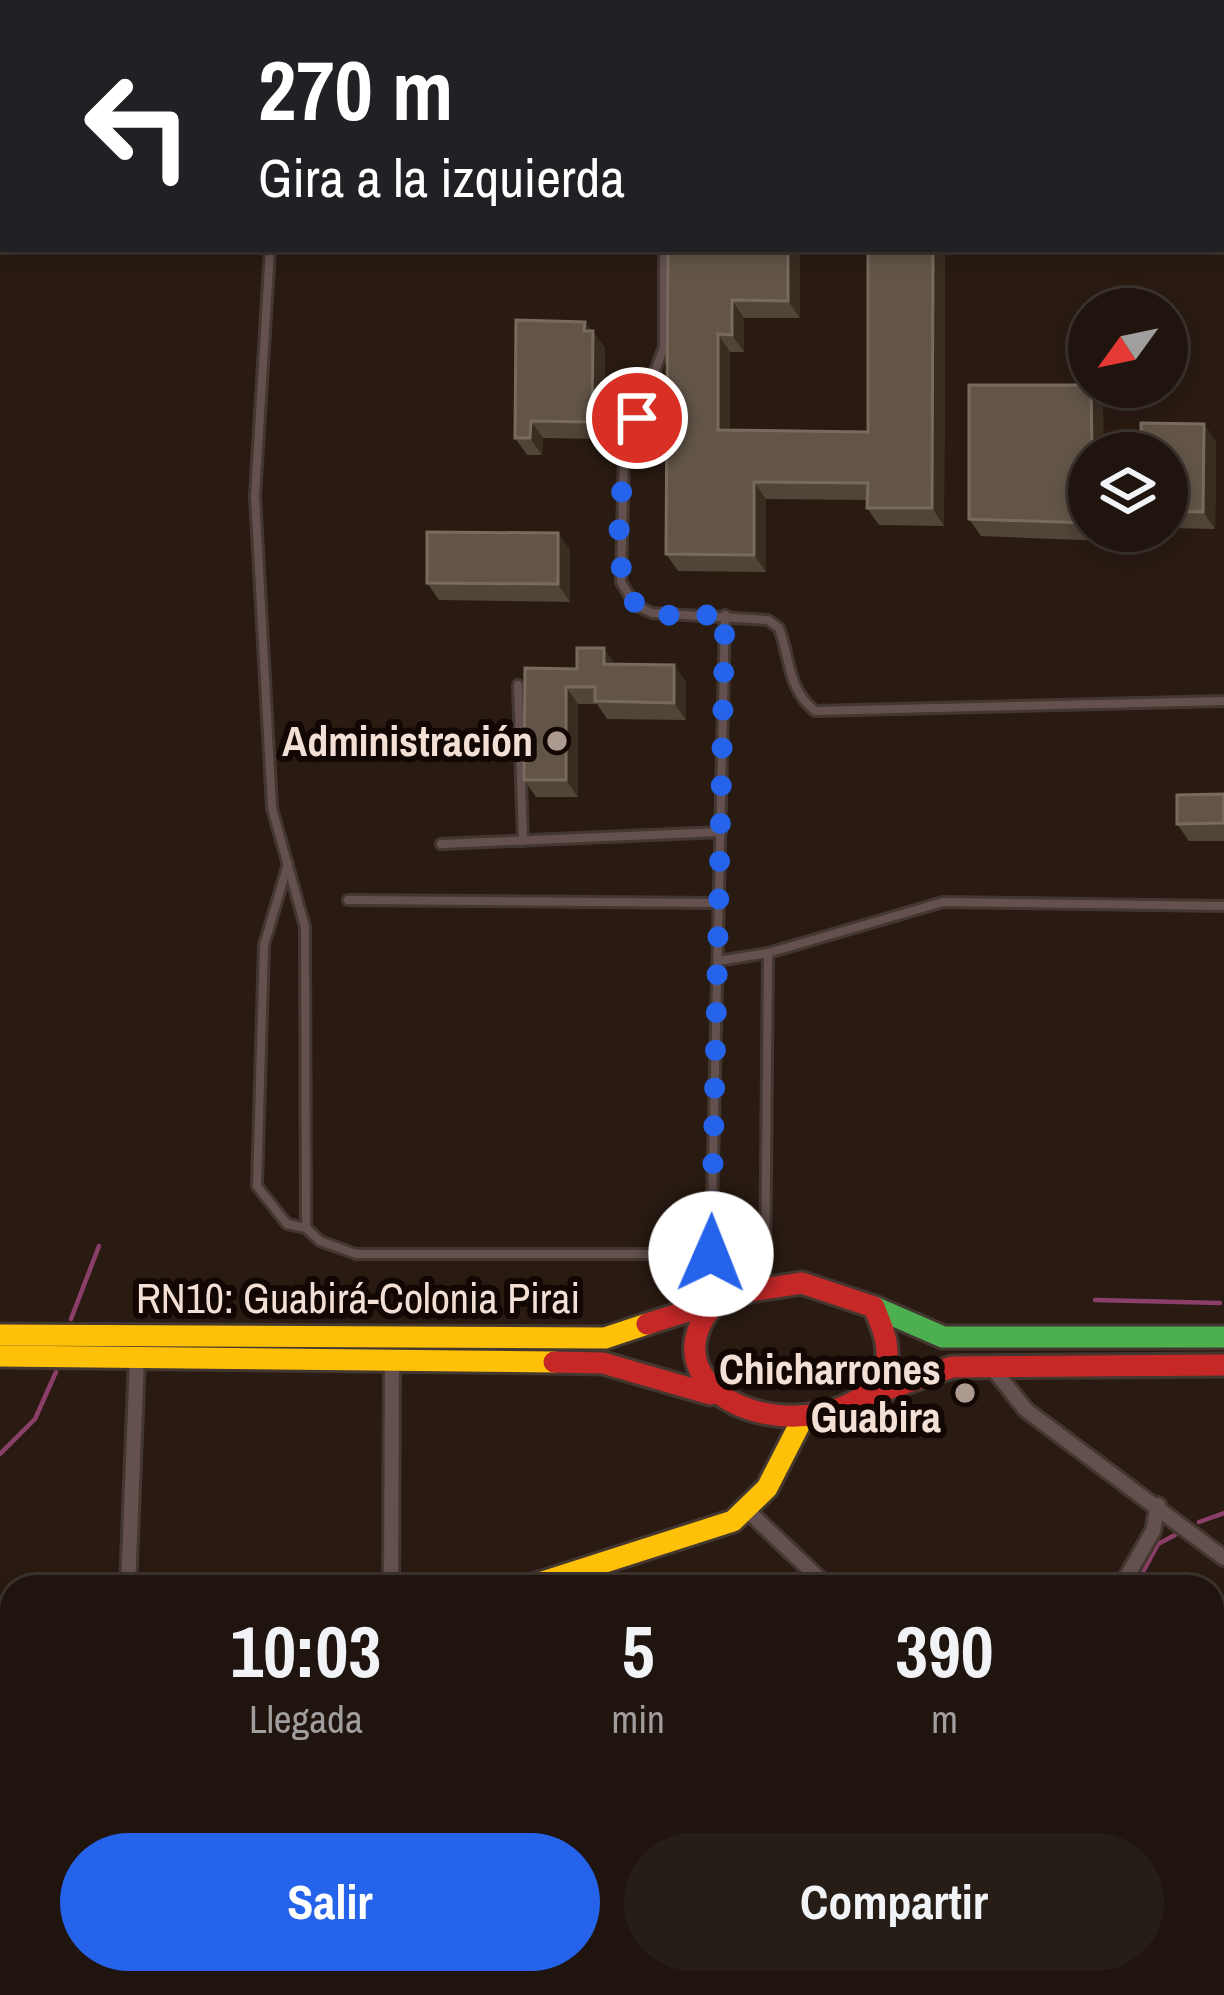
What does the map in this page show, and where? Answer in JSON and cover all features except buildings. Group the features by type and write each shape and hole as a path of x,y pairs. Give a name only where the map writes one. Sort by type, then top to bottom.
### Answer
{"main road":[{"path":"1224,1337 943,1337 802,1283 765,1287 713,1306 697,1324 694,1339 700,1377 710,1394 757,1415 804,1416 952,1367 1224,1365"},
{"name":"RN10: Guabirá-Colonia Pirai","path":"0,1335 605,1338 713,1306"},
{"path":"861,1399 886,1365 885,1329 874,1307"},
{"name":"RN10: Guabirá-Colonia Pirai","path":"0,1357 603,1363 710,1394"},
{"path":"564,1575 733,1521 748,1511 784,1464 804,1416"}],"street":[{"path":"128,1575 137,1358"},
{"path":"392,1360 392,1575"},
{"path":"991,1366 1026,1410 1224,1558"},
{"path":"1127,1575 1153,1531 1158,1505"},
{"path":"748,1511 810,1575"}],"lane":[{"path":"270,252 255,496 272,808 290,858 305,927 306,1228"},
{"path":"664,252 664,347 624,453 621,582 635,605 652,613 768,620 779,628 789,676 800,698 815,711 1224,701"},
{"path":"713,1306 725,615"},
{"path":"518,685 523,841"},
{"path":"441,844 721,832"},
{"path":"290,858 264,945 257,1186 286,1224 306,1228 320,1241 356,1255 711,1254"},
{"path":"348,900 719,903"},
{"path":"718,961 768,953 943,902 1224,906"},
{"path":"765,1287 768,953"}],"waterway":[{"path":"71,1319 99,1246"},
{"path":"1095,1300 1220,1303"},
{"path":"0,1454 35,1419 56,1372"},
{"path":"1199,1522 1224,1513"},
{"path":"1141,1575 1158,1544 1175,1535"}],"traffic: fast":[{"path":"874,1307 943,1337 1224,1337"}],"traffic: slow":[{"path":"0,1335 605,1338 647,1324"},
{"path":"0,1356 554,1362"},
{"path":"564,1575 733,1521 767,1488 804,1416"}],"traffic: jam":[{"path":"647,1324 750,1291 802,1283 874,1307 886,1342 884,1369 870,1390 846,1406 784,1416 752,1410 724,1397 698,1367 695,1340 711,1308"},
{"path":"554,1362 603,1363 710,1394"},
{"path":"867,1396 952,1367 1224,1365"}],"place":[{"name":"Administración","path":"557,741"},
{"name":"Chicharrones Guabira","path":"965,1393"}],"route":[{"path":"637,418 624,453 621,582 635,605 652,613 725,615 711,1254"}]}
